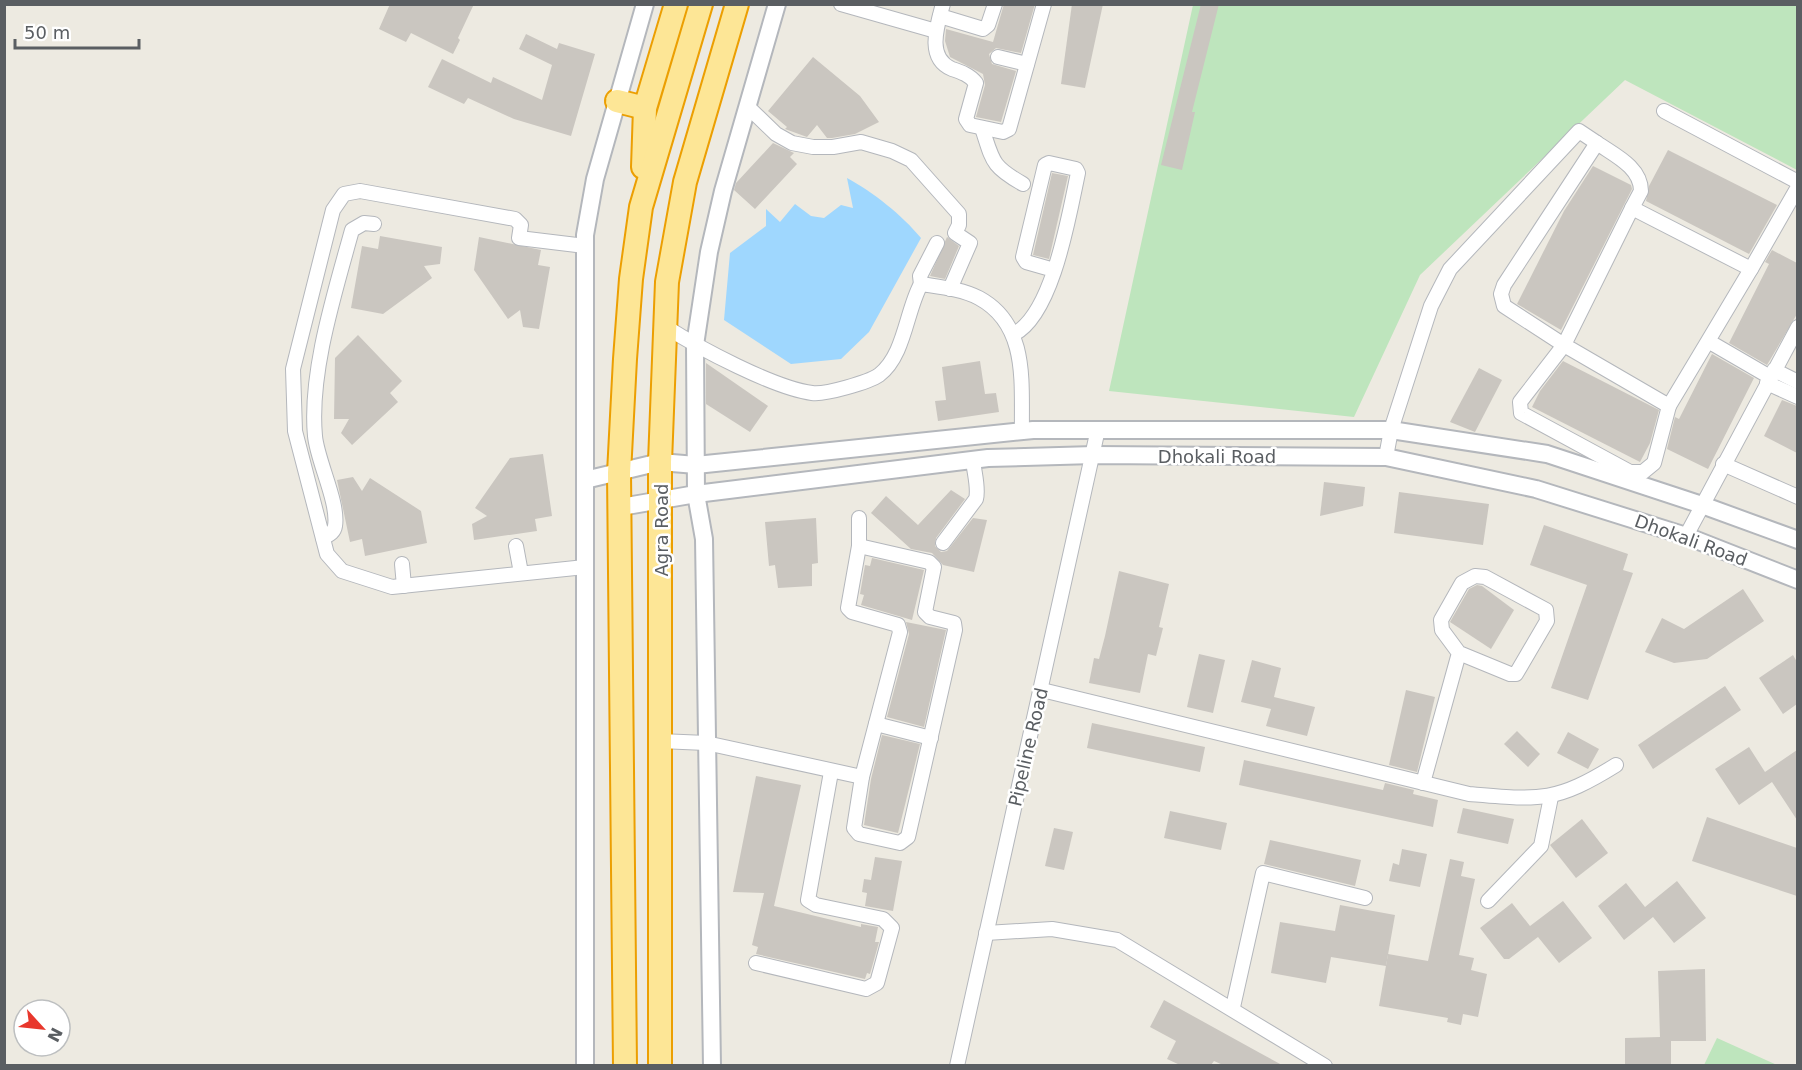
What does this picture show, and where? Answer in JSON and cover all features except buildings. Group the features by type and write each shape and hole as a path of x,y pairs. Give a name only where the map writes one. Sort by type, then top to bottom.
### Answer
{"highway":[{"path":"625,1065 620,473 631,279 641,207 645,108 676,4"},
{"path":"641,207 701,4"},
{"name":"Agra Road","path":"660,1065 660,462 667,282 685,182 737,4"},
{"path":"617,101 645,108"}],"street":[{"path":"585,1065 585,246 595,179 645,4"},
{"path":"712,1065 704,539 696,494 695,345 714,231 777,4"},
{"path":"841,4 871,9 936,31"},
{"path":"995,4 988,25 983,29 942,10 936,31 937,59 943,65 972,77 976,83 966,118 970,125 1004,132 1009,129 1044,4"},
{"path":"998,57 1027,64"},
{"path":"747,106 776,134 792,143 813,147 861,142 892,151 911,160 959,214 959,225 955,233 970,243 950,289"},
{"path":"1664,111 1797,182"},
{"path":"982,128 994,164 1002,172 1023,184"},
{"path":"1386,457 1391,430 1431,306 1450,269 1580,131 1630,166 1636,175 1641,191 1564,345 1520,402 1521,413 1630,472 1643,472 1654,463 1670,406 1797,187"},
{"path":"1597,143 1504,285 1501,294 1504,306 1564,345 1670,406"},
{"path":"1014,334 1031,321 1041,306 1054,270 1078,173 1076,169 1049,163 1045,165 1023,257 1026,262 1054,270"},
{"path":"585,246 512,238 521,225 514,219 360,191 344,194 333,210 293,369 295,431 327,554 342,571 392,587 585,567"},
{"path":"1632,208 1751,269"},
{"path":"323,538 331,534 335,525 329,488 315,437 316,377 352,230 364,223 374,224"},
{"path":"666,327 695,345 780,383 814,393 852,385 879,375 901,345 914,296 921,284 920,276 937,243"},
{"path":"921,284 950,289 979,298 999,313 1014,334 1020,356 1022,432"},
{"path":"1686,536 1797,327"},
{"path":"1708,341 1771,377 1797,397"},
{"path":"1771,377 1797,382"},
{"name":"Dhokali Road","path":"585,480 660,462 696,465 1022,432 1098,429 1391,430 1546,454 1702,505 1797,540"},
{"name":"Pipeline Road","path":"957,1065 1042,690 1098,429"},
{"path":"936,440 936,465"},
{"name":"Dhokali Road","path":"621,507 696,494 973,460 1094,455 1386,457 1536,489 1686,536 1797,580"},
{"path":"943,543 976,499 973,460"},
{"path":"1723,464 1797,497"},
{"path":"859,518 859,546 848,608 852,612 898,625 900,632 862,777 854,828 859,834 900,843 908,837 955,630 954,623 930,617 925,612 934,567 929,562 859,546"},
{"path":"516,546 520,573"},
{"path":"402,564 404,586"},
{"path":"1475,576 1485,577 1546,610 1546,621 1516,674 1510,674 1460,653 1442,630 1441,620 1462,583 1475,576"},
{"path":"1424,783 1460,653"},
{"path":"1042,690 1470,794 1522,799 1551,797 1584,785 1616,765"},
{"path":"876,724 931,738"},
{"path":"660,741 706,743 862,777"},
{"path":"756,963 866,989 877,983 892,928 883,919 816,905 808,900 831,772"},
{"path":"1488,901 1540,846 1551,797"},
{"path":"1233,1007 1263,873 1365,898"},
{"path":"986,933 1052,929 1118,940 1233,1007 1325,1065"}],"green space":[{"path":"1193,5 1797,5 1797,170 1625,80 1420,275 1354,417 1109,391"},
{"path":"1717,1038 1777,1065 1704,1065"}],"water":[{"path":"847,178 887,205 921,238 869,332 841,359 791,364 724,320 730,253 766,226 766,209 780,222 795,204 811,216 824,218 841,205 853,208"}]}
